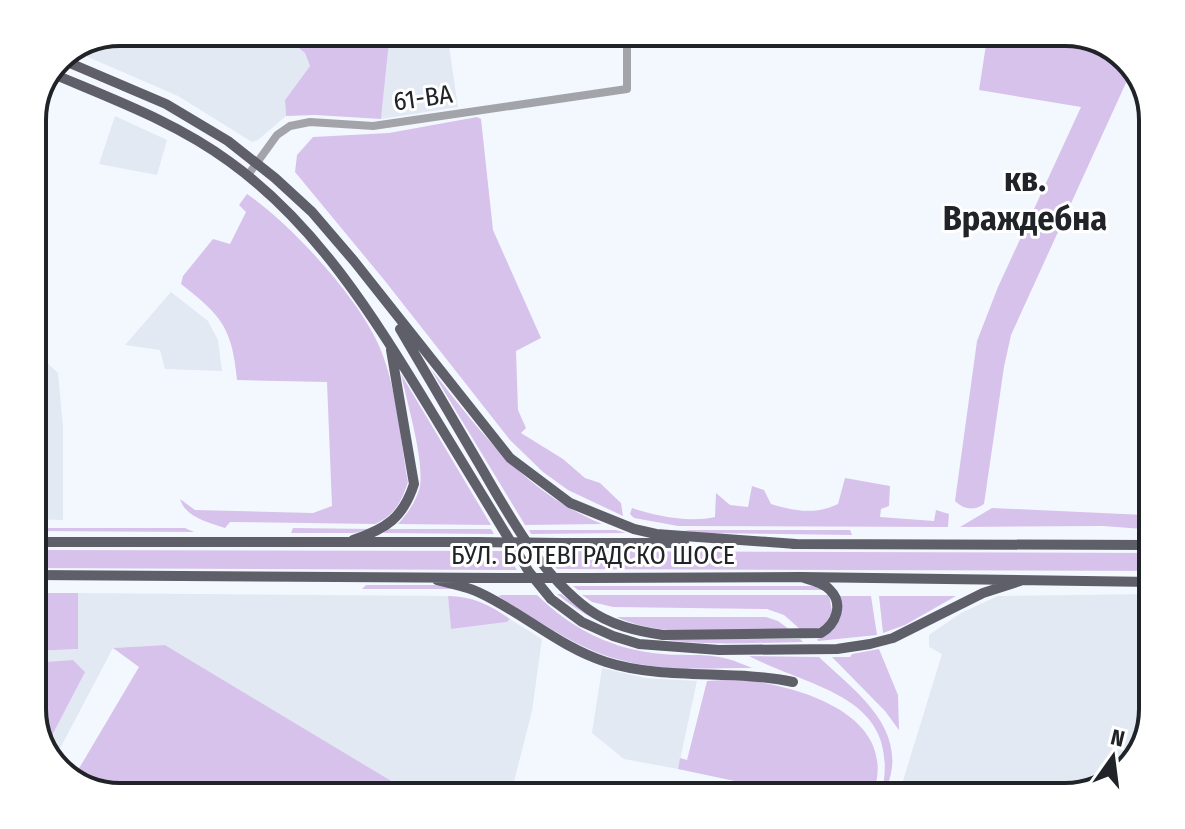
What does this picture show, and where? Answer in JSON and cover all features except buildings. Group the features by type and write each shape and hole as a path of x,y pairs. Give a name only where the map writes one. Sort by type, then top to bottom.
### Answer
{"main road":[{"path":"72,64 166,104 228,141 312,212 510,458 570,503 634,529 656,534 796,544"},
{"path":"60,77 175,127 248,175 303,226 353,288 390,344 529,572 551,599 582,622 639,644 719,650 837,649 893,638 983,593 1020,581"},
{"path":"380,296 498,496 543,562 575,598 610,621 638,631 663,635 821,633 833,624 837,615 836,599 828,588 801,577"},
{"path":"343,544 384,528 408,502 414,484 390,344"},
{"name":"БУЛ. БОТЕВГРАДСКО ШОСЕ","path":"46,542 1139,545"},
{"name":"БУЛ. БОТЕВГРАДСКО ШОСЕ","path":"46,575 801,577 1139,582"},
{"path":"420,576 475,591 569,647 604,662 628,668 753,675 793,682"}],"street":[{"name":"61-ВА","path":"248,175 277,135 290,126 310,122 373,126 627,89 627,46"}],"shaded area":[{"path":"120,46 296,46 305,53 310,66 285,100 286,116 252,142 178,96 84,55 105,47"},
{"path":"296,46 389,46 381,119 286,116 285,100 310,66 305,53"},
{"path":"389,46 449,46 458,107 381,119"},
{"path":"986,46 1080,47 1106,58 1127,80 1011,335 984,504 969,508 955,501 977,341 998,287 1081,107 979,90"},
{"path":"115,116 167,140 157,175 99,164"},
{"path":"477,117 481,119 493,230 541,338 516,351 518,410 526,428 521,433 563,459 585,478 600,483 621,503 623,516 568,490 543,472 510,440 295,172 297,155 313,137 389,133"},
{"path":"247,194 283,223 322,264 357,307 380,348 394,397 408,482 396,507 375,524 230,522 225,528 192,515 180,499 195,510 313,513 332,506 327,382 237,380 232,348 222,324 206,305 181,284 183,276 213,239 230,244 246,212 239,205"},
{"path":"171,292 208,321 218,340 222,371 165,369 160,350 125,345"},
{"path":"46,362 58,373 63,426 63,520 46,519"},
{"path":"430,368 505,458 548,494 602,524 525,525"},
{"path":"401,374 491,525 398,524 417,496 421,474"},
{"path":"845,478 890,486 889,506 881,509 880,517 934,521 936,510 949,514 948,527 678,526 634,518 630,514 632,508 673,518 715,517 716,493 730,505 748,507 752,486 764,490 771,504 797,510 821,510 838,504"},
{"path":"992,508 1139,515 1139,529 960,527"},
{"path":"46,528 185,528 194,532 46,531"},
{"path":"293,528 372,529 354,533 291,533"},
{"path":"389,529 491,529 494,534 383,533"},
{"path":"529,530 616,530 626,533 531,534"},
{"path":"684,530 850,530 852,535 697,533"},
{"path":"46,550 504,551 517,570 46,568"},
{"path":"542,551 1139,553 1139,571 557,569"},
{"path":"366,585 445,585 462,589 362,589"},
{"path":"573,586 815,586 824,590 578,590"},
{"path":"46,593 78,593 78,649 46,650"},
{"path":"78,593 448,596 451,629 507,622 510,619 542,639 532,711 514,783 395,783 165,645 113,648 59,751 46,714 46,650 78,649"},
{"path":"557,594 561,594 591,617 584,613"},
{"path":"1139,594 1139,709 1136,728 1127,750 1106,771 1075,782 902,783 942,654 929,647 929,635 961,613 998,596"},
{"path":"537,595 576,626 620,646 662,654 719,657 752,668 667,668 617,659 556,632 498,596"},
{"path":"582,595 829,595 832,611 821,627 801,630 784,615 767,609 613,607 592,602"},
{"path":"448,596 480,602 510,619 507,622 451,629"},
{"path":"839,596 871,596 877,635 818,641 838,623 841,611"},
{"path":"879,596 956,596 905,625 883,633"},
{"path":"617,617 766,617 790,630 678,631 635,624"},
{"path":"595,618 677,639 800,639 803,642 674,641 643,636"},
{"path":"165,645 395,783 120,783 91,777 78,770 139,667 113,648"},
{"path":"879,649 898,695 899,730 885,711 832,657 850,657"},
{"path":"749,656 819,657 857,692 887,734 892,750 888,783 883,783 885,763 880,737 867,717 827,689"},
{"path":"73,660 85,672 51,736 46,714 46,662"},
{"path":"602,668 645,678 697,681 678,769 624,759 592,733"},
{"path":"739,679 764,683 816,698 840,710 860,725 873,745 878,769 875,783 744,783 678,769 680,758 687,760 707,681"}],"district":[{"name":"кв. Враждебна","path":"1025,198"}]}
